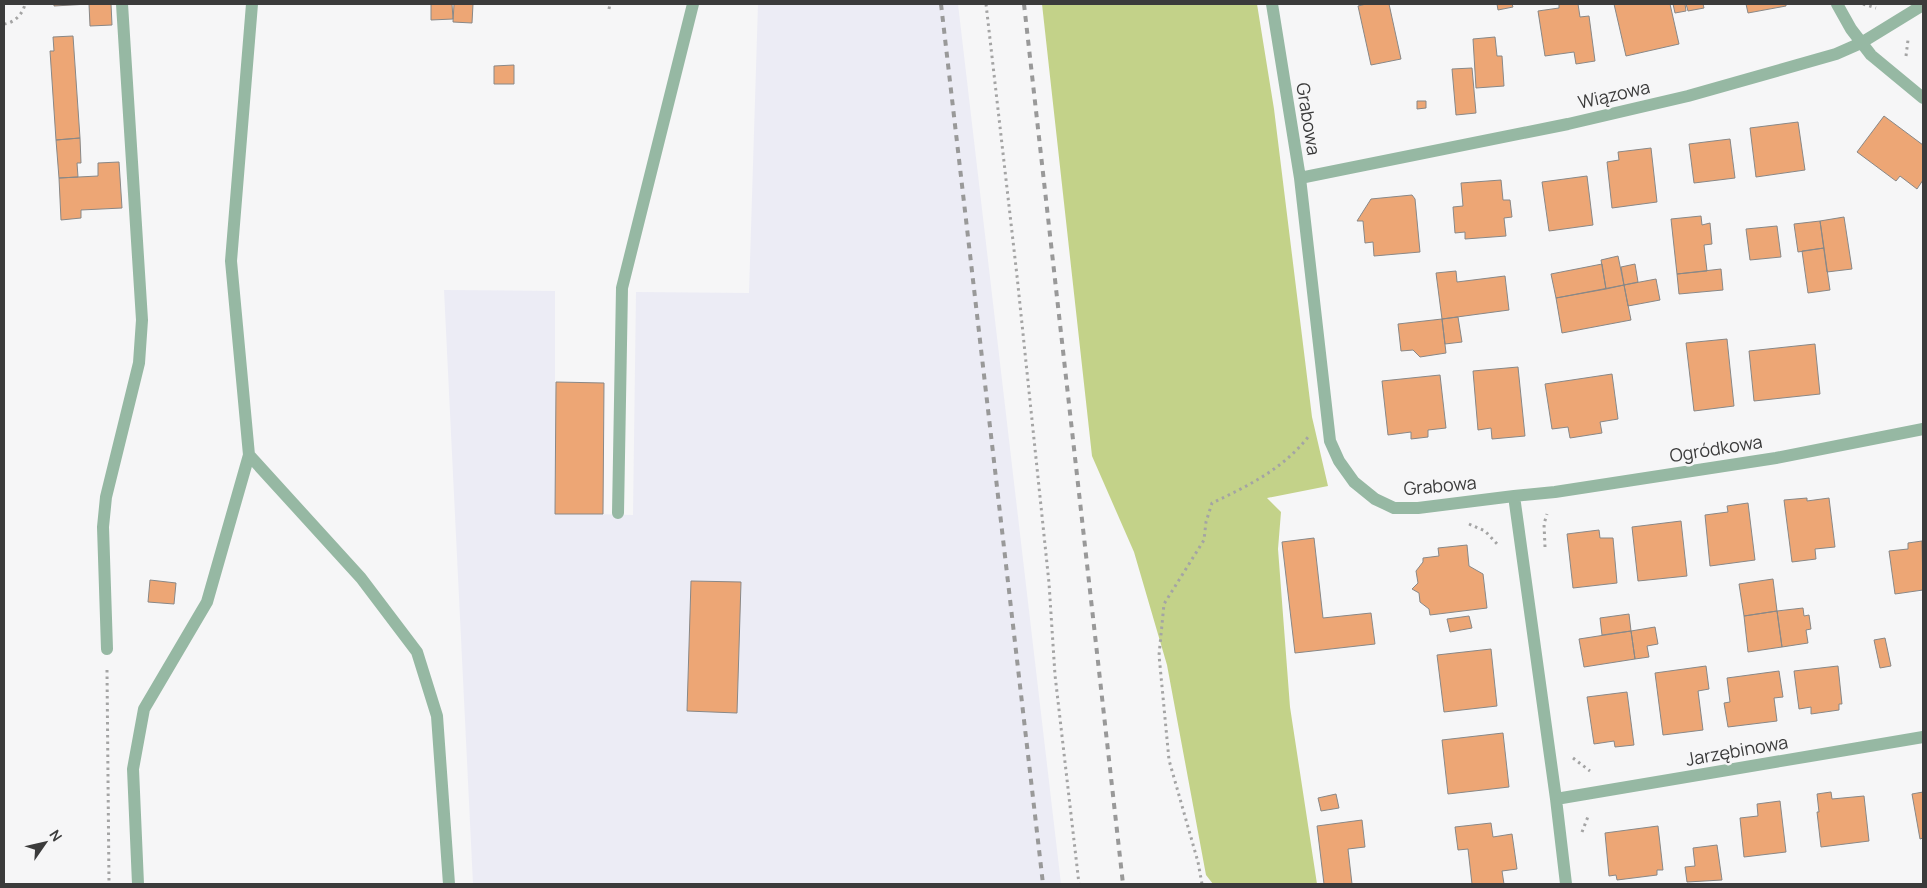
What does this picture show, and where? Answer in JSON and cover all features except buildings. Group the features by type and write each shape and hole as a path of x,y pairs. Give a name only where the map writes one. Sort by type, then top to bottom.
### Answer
{"street":[{"path":"107,649 103,527 106,497 138,364 142,320 122,4"},
{"path":"138,884 134,768 144,709 206,602 249,455 231,261 252,4"},
{"path":"618,513 622,288 693,4"},
{"name":"Grabowa","path":"1272,4 1300,178 1327,423 1330,441 1339,461 1354,482 1375,499 1394,508 1418,508 1514,496"},
{"path":"1837,4 1861,43 1871,55 1923,98"},
{"name":"Wiązowa","path":"1300,178 1568,124 1679,98 1828,56 1861,43 1923,5"},
{"name":"Ogródkowa","path":"1514,496 1555,492 1776,458 1923,429"},
{"path":"249,455 361,578 417,652 437,716 449,884"},
{"path":"1514,496 1566,884"},
{"name":"Jarzębinowa","path":"1556,799 1923,737"}],"path":[{"path":"4,24 9,24 17,18 25,4"},
{"path":"609,9 610,4"},
{"path":"986,4 1049,583 1055,675 1079,884"},
{"path":"1905,60 1909,36"},
{"path":"1202,884 1198,862 1169,760 1159,655 1164,604 1204,540 1206,522 1212,503 1265,476 1296,452 1312,432 1327,423"},
{"path":"1545,552 1544,524 1546,516 1551,510"},
{"path":"1463,522 1485,532 1500,548"},
{"path":"107,649 109,884"}],"shaded area":[{"path":"758,4 958,4 1061,884 473,884 444,290 555,291 555,513 633,515 636,292 749,293"}],"green space":[{"path":"1042,4 1257,4 1274,109 1312,417 1328,486 1267,498 1281,512 1278,549 1290,707 1317,884 1213,884 1206,875 1167,665 1134,552 1092,456"}],"railway":[{"path":"941,4 1043,884"},
{"path":"1024,4 1123,884"}]}
